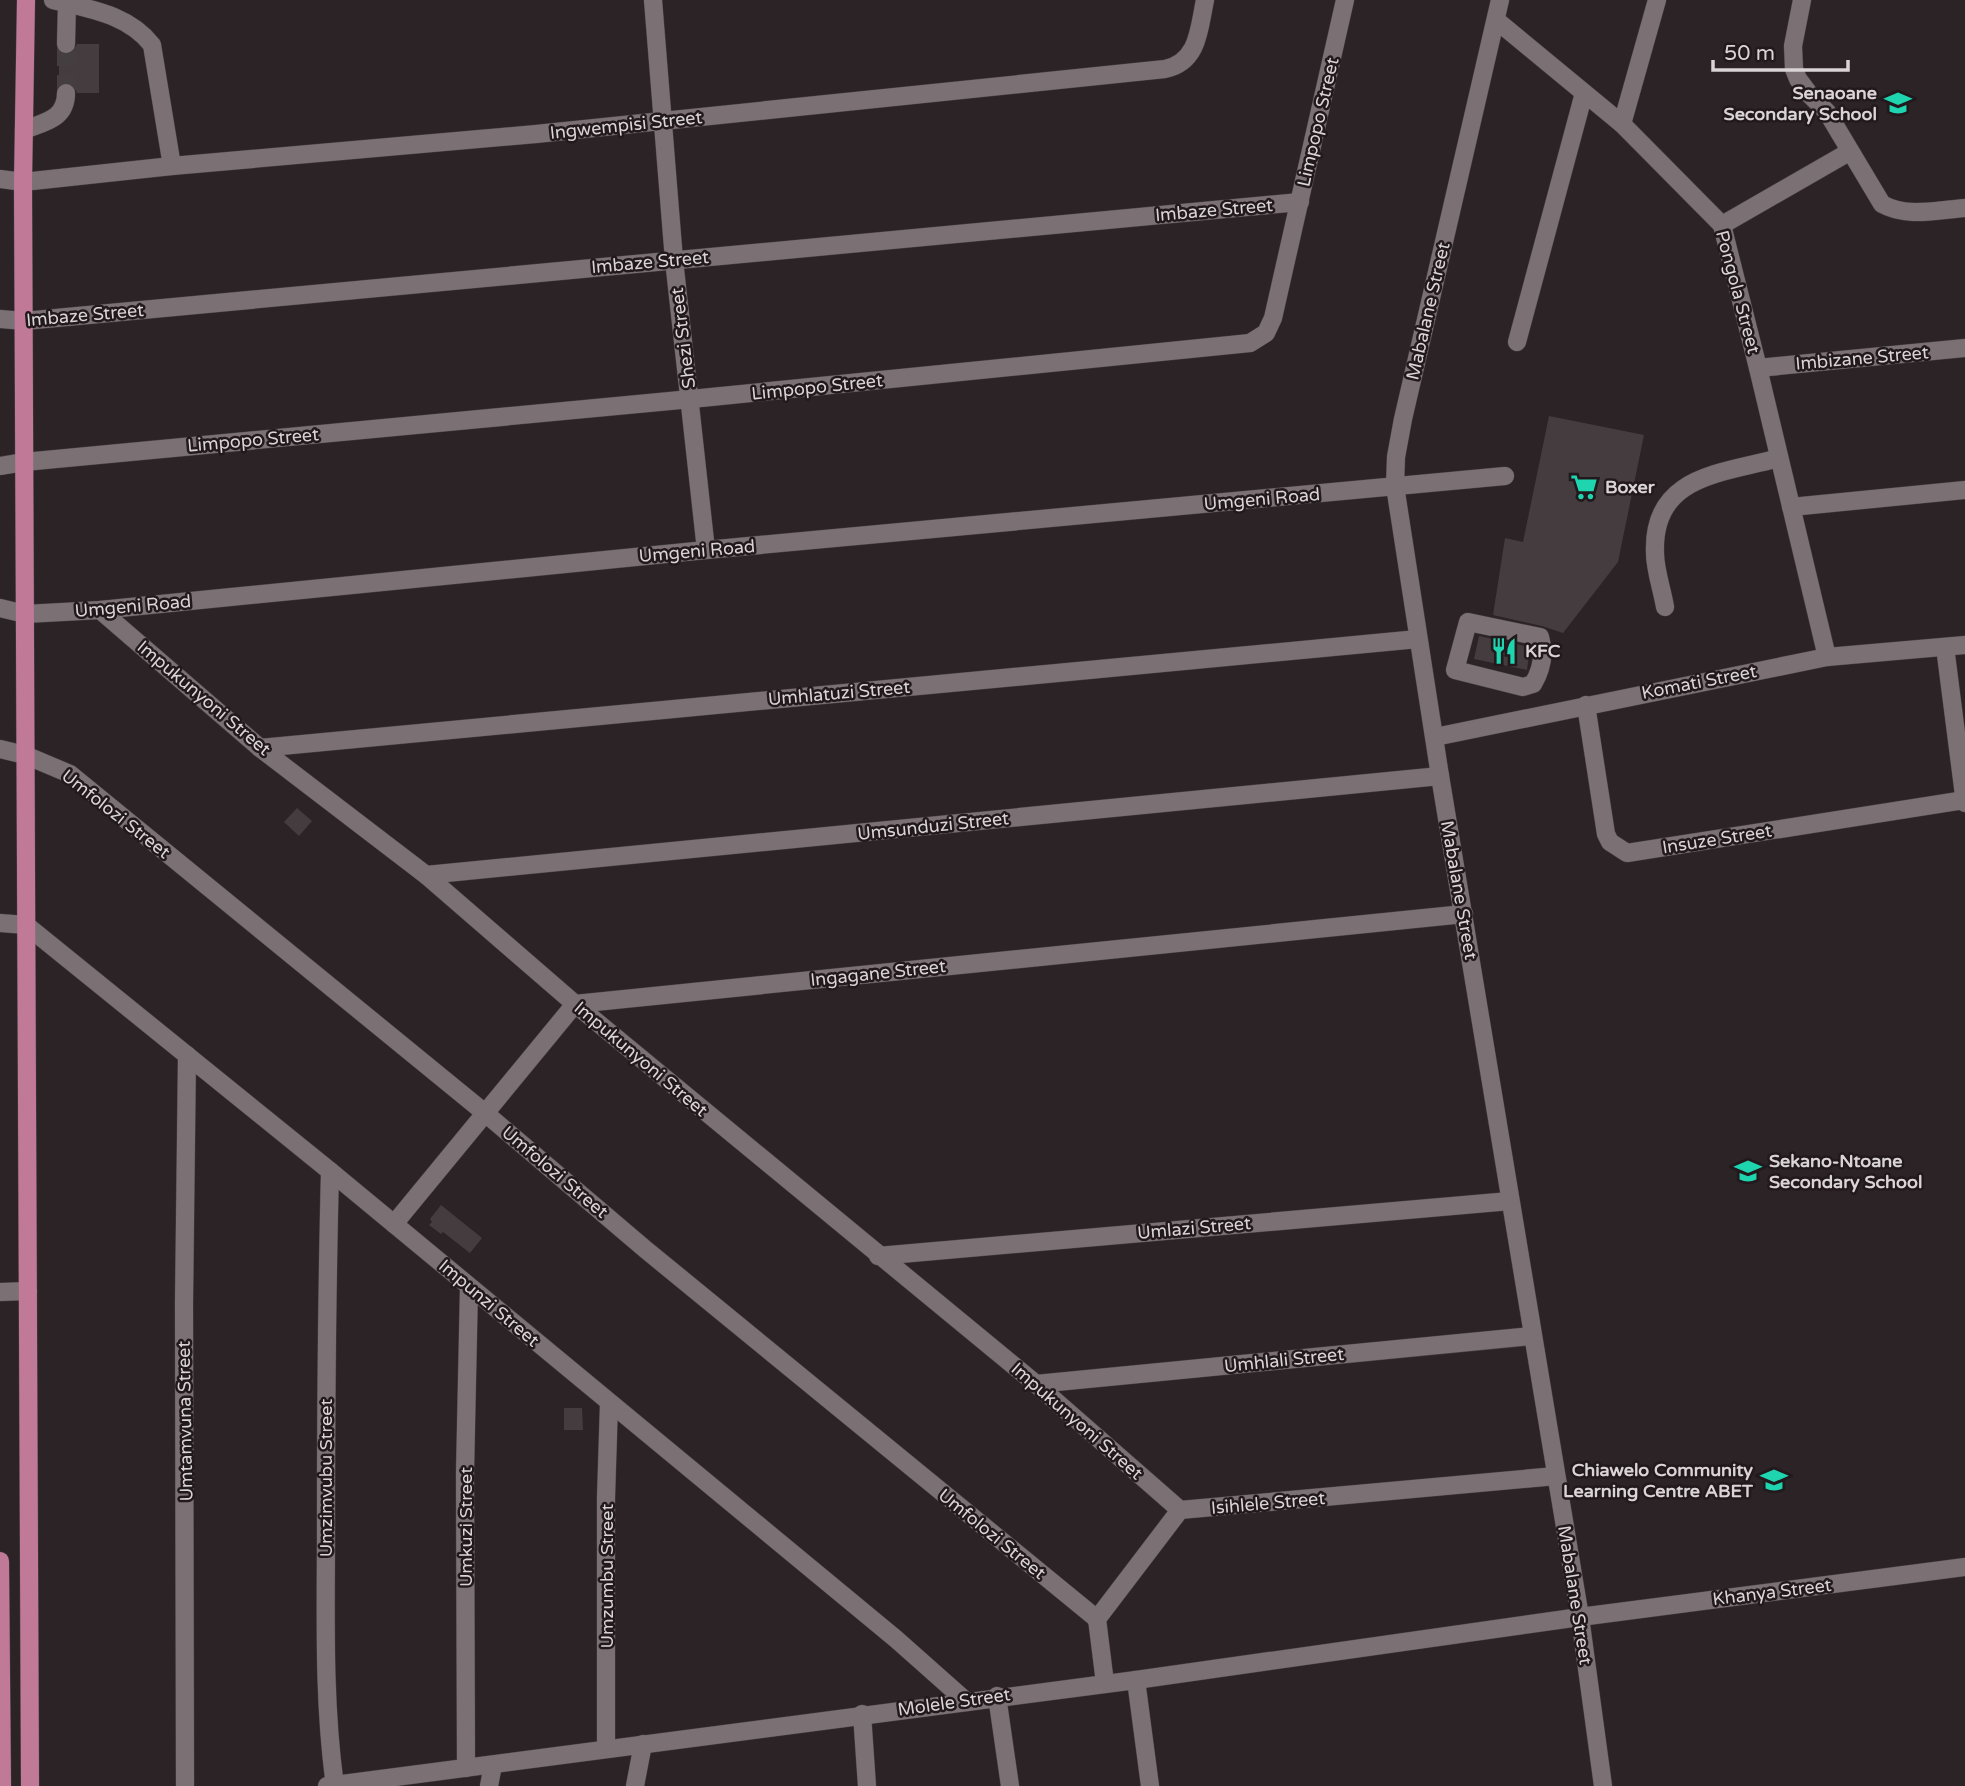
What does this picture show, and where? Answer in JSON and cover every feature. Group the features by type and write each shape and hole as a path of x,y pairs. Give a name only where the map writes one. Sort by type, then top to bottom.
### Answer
{"main road":[{"path":"26,0 23,182 30,1786"},
{"path":"0,1561 2,1786"}],"street":[{"name":"Shezi Street","path":"653,0 674,260 706,550"},
{"name":"Ingwempisi Street","path":"0,179 23,182 664,121 1172,68 1185,61 1194,49 1205,0"},
{"name":"Limpopo Street","path":"0,466 1250,343 1262,336 1272,323 1345,0"},
{"name":"Mabalane Street","path":"1500,0 1403,419 1396,457 1395,486 1440,776 1580,1616 1603,1786"},
{"path":"1622,124 1657,0"},
{"path":"1802,0 1793,46 1794,69 1810,95 1827,112 1882,204 1907,213 1965,208"},
{"path":"66,44 60,2 105,13 128,23 142,33 152,45 172,166"},
{"name":"Pongola Street","path":"1496,19 1622,124 1721,225 1827,657"},
{"path":"24,130 60,114 66,106 66,93"},
{"path":"1517,342 1584,93"},
{"path":"1721,225 1849,152"},
{"name":"Imbaze Street","path":"0,319 24,321 1300,202"},
{"name":"Imbizane Street","path":"1758,368 1965,348"},
{"path":"1665,607 1655,555 1656,536 1667,503 1678,490 1693,482 1779,458"},
{"name":"Umgeni Road","path":"0,608 24,614 100,610 706,550 1505,476"},
{"path":"1791,507 1965,490"},
{"name":"Impukunyoni Street","path":"100,610 260,748 426,875 575,1004 1036,1384 1180,1510"},
{"path":"1468,622 1540,637 1544,651 1539,674 1533,684 1523,687 1455,670 1468,622"},
{"name":"Umhlatuzi Street","path":"260,748 1418,639"},
{"name":"Komati Street","path":"1435,737 1827,657 1965,645"},
{"path":"1945,647 1965,801"},
{"name":"Insuze Street","path":"1586,705 1606,834 1610,842 1626,853 1965,801"},
{"name":"Umfolozi Street","path":"0,749 25,755 70,774 1097,1619"},
{"name":"Umsunduzi Street","path":"426,875 1440,776"},
{"name":"Ingagane Street","path":"575,1004 1464,914"},
{"path":"0,923 26,925"},
{"name":"Impunzi Street","path":"26,925 330,1171 896,1639 967,1702"},
{"path":"394,1224 575,1004"},
{"name":"Umtamvuna Street","path":"185,1786 184,1290 187,1055"},
{"name":"Umzimvubu Street","path":"330,1171 326,1377 326,1678 332,1786"},
{"name":"Umlazi Street","path":"878,1256 1510,1200"},
{"name":"Umkuzi Street","path":"466,1768 465,1473 469,1287"},
{"path":"0,1292 28,1290"},
{"name":"Umhlali Street","path":"1036,1384 1532,1336"},
{"name":"Umzumbu Street","path":"606,1749 606,1498 609,1403"},
{"name":"Isihlele Street","path":"1180,1510 1556,1476"},
{"path":"1105,1683 1097,1619 1180,1510"},
{"name":"Khanya Street","path":"1580,1616 1965,1567"},
{"name":"Molele Street","path":"332,1786 997,1696 1136,1680 1580,1616"},
{"path":"1136,1680 1150,1786"},
{"path":"997,1696 1010,1786"},
{"path":"862,1714 867,1786"},
{"path":"635,1786 643,1744"},
{"path":"488,1786 493,1765"}],"building":[{"path":"77,44 99,44 99,93 77,93 72,83 59,84 59,53 71,54"},
{"name":"Boxer","path":"1549,416 1644,435 1618,562 1563,633 1493,615 1505,538 1523,542"},
{"name":"KFC","path":"1479,636 1530,647 1527,670 1474,659"},
{"path":"297,808 312,821 299,836 284,822"},
{"path":"441,1205 482,1238 470,1253 443,1232 441,1234 429,1225 432,1222 430,1219"},
{"path":"564,1408 582,1408 583,1430 564,1430"}],"tunnel":[{"path":"66,44 66,93"}],"place":[{"name":"Senaoane Secondary School","path":"1898,103"},
{"name":"Boxer","path":"1584,487"},
{"name":"KFC","path":"1504,651"},
{"name":"Sekano-Ntoane Secondary School","path":"1748,1171"},
{"name":"Chiawelo Community Learning Centre ABET","path":"1774,1480"}]}
